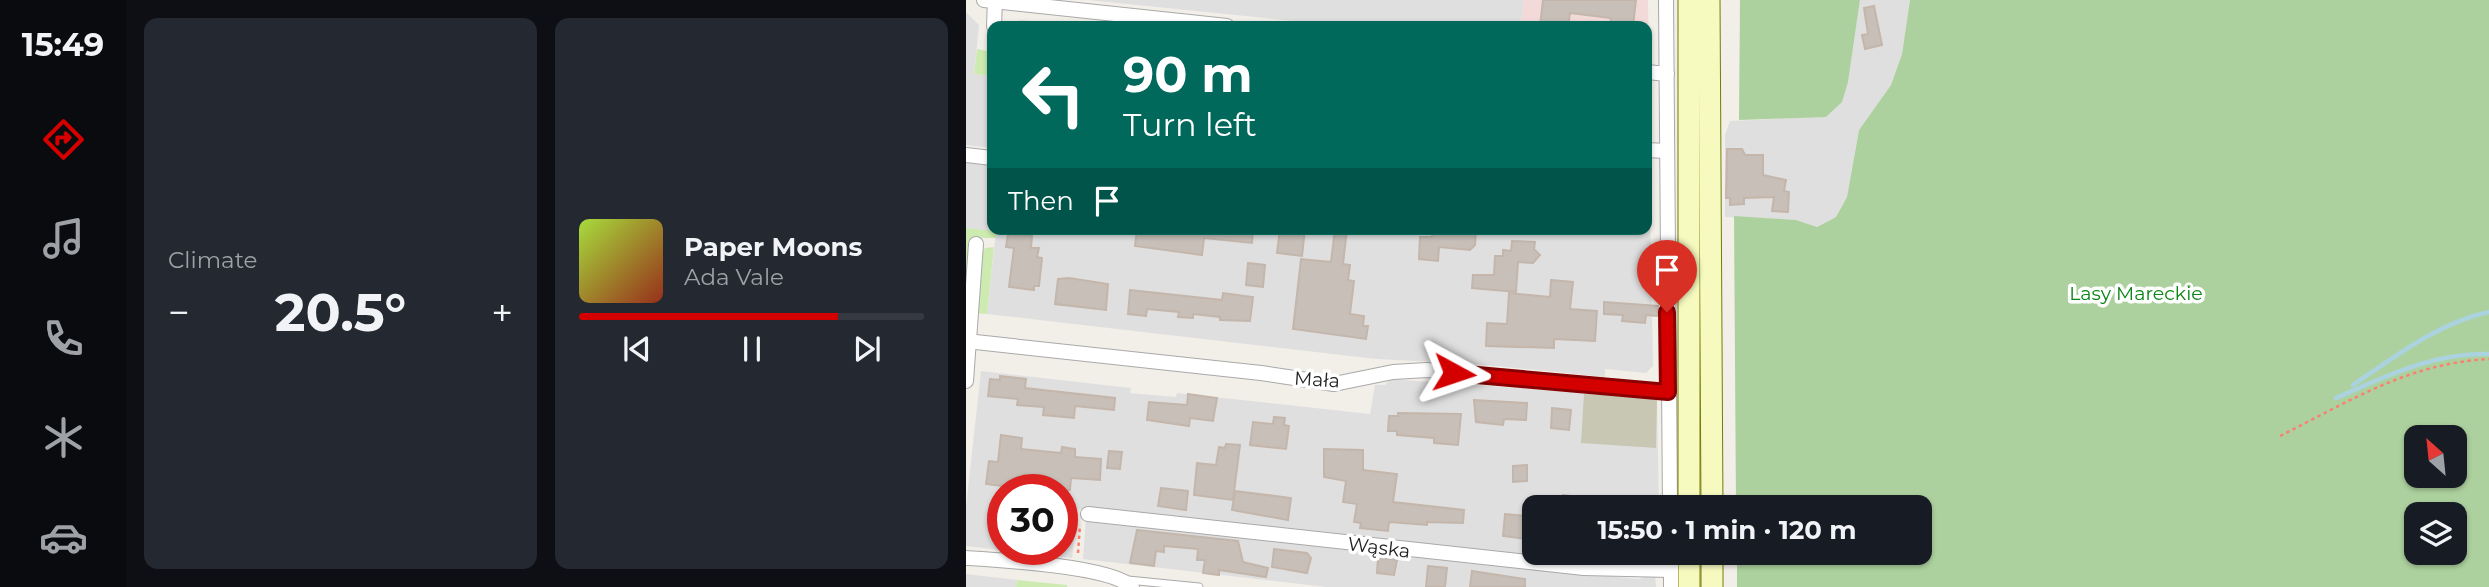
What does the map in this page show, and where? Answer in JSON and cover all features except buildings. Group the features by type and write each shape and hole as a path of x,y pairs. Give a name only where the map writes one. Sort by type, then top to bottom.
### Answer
{"main road":[{"path":"1689,0 1689,495"},
{"path":"1709,0 1712,495"},
{"path":"1689,565 1689,587"},
{"path":"1712,565 1712,587"}],"street":[{"path":"993,21 991,0 1182,21"},
{"path":"1666,0 1670,495"},
{"path":"1652,72 1667,74"},
{"path":"1652,150 1666,151"},
{"path":"966,155 987,157"},
{"path":"966,381 976,244"},
{"name":"Mała","path":"968,341 1261,373 1334,384 1393,372 1427,370 1668,392"},
{"name":"Wąska","path":"1088,514 1584,568 1671,570"},
{"path":"966,558 1077,571 1128,583"},
{"path":"1671,565 1671,587"}],"lane":[{"path":"1128,583 1199,587"}],"path":[{"path":"2280,436 2409,372 2452,361 2489,359"},
{"path":"1077,571 1081,517 1088,514"}],"shaded area":[{"path":"1088,0 1524,0 1522,21 1293,21"},
{"path":"1524,0 1648,0 1648,21 1522,21"},
{"path":"1860,0 1910,0 1902,54 1891,85 1859,130 1847,197 1836,217 1817,227 1796,220 1725,217 1725,135 1730,121 1794,118 1848,82"},
{"path":"966,12 979,25 974,74 987,75 987,147 966,145"},
{"path":"966,161 987,165 987,231 966,228"},
{"path":"996,235 1651,235 1653,366 1646,373 1605,369 1605,377 1476,364 1376,359 987,314"},
{"path":"981,371 1131,388 1130,393 1176,397 1177,393 1370,414 1375,385 1385,385 1390,379 1657,398 1659,495 1522,495 1522,556 1465,552 1078,509 1078,474 987,474 987,548 966,546 966,507"},
{"path":"1584,394 1657,398 1656,448 1581,443"},
{"path":"1086,517 1638,579 1655,574 1656,587 1326,587 1083,559"},
{"path":"966,574 1017,580 1016,587 966,587"}],"green space":[{"path":"1740,0 1860,0 1848,82 1842,102 1826,117 1739,120"},
{"name":"Lasy Mareckie","path":"1910,0 2489,0 2489,587 1737,587 1737,565 1932,565 1932,495 1736,495 1734,216 1796,220 1817,227 1836,217 1847,197 1859,130 1891,85 1902,54"},
{"path":"977,49 987,51 987,75 974,74"},
{"path":"966,228 987,230 987,235 996,235 996,238 975,238 966,323"},
{"path":"994,247 987,314 975,313 982,252 985,248"},
{"path":"1017,580 1067,585 1067,587 1016,587"}],"waterway":[{"path":"2353,385 2435,332 2489,312"},
{"path":"2336,398 2410,367 2449,357 2489,354"}],"route":[{"path":"1454,373 1668,392 1667,312"}]}
